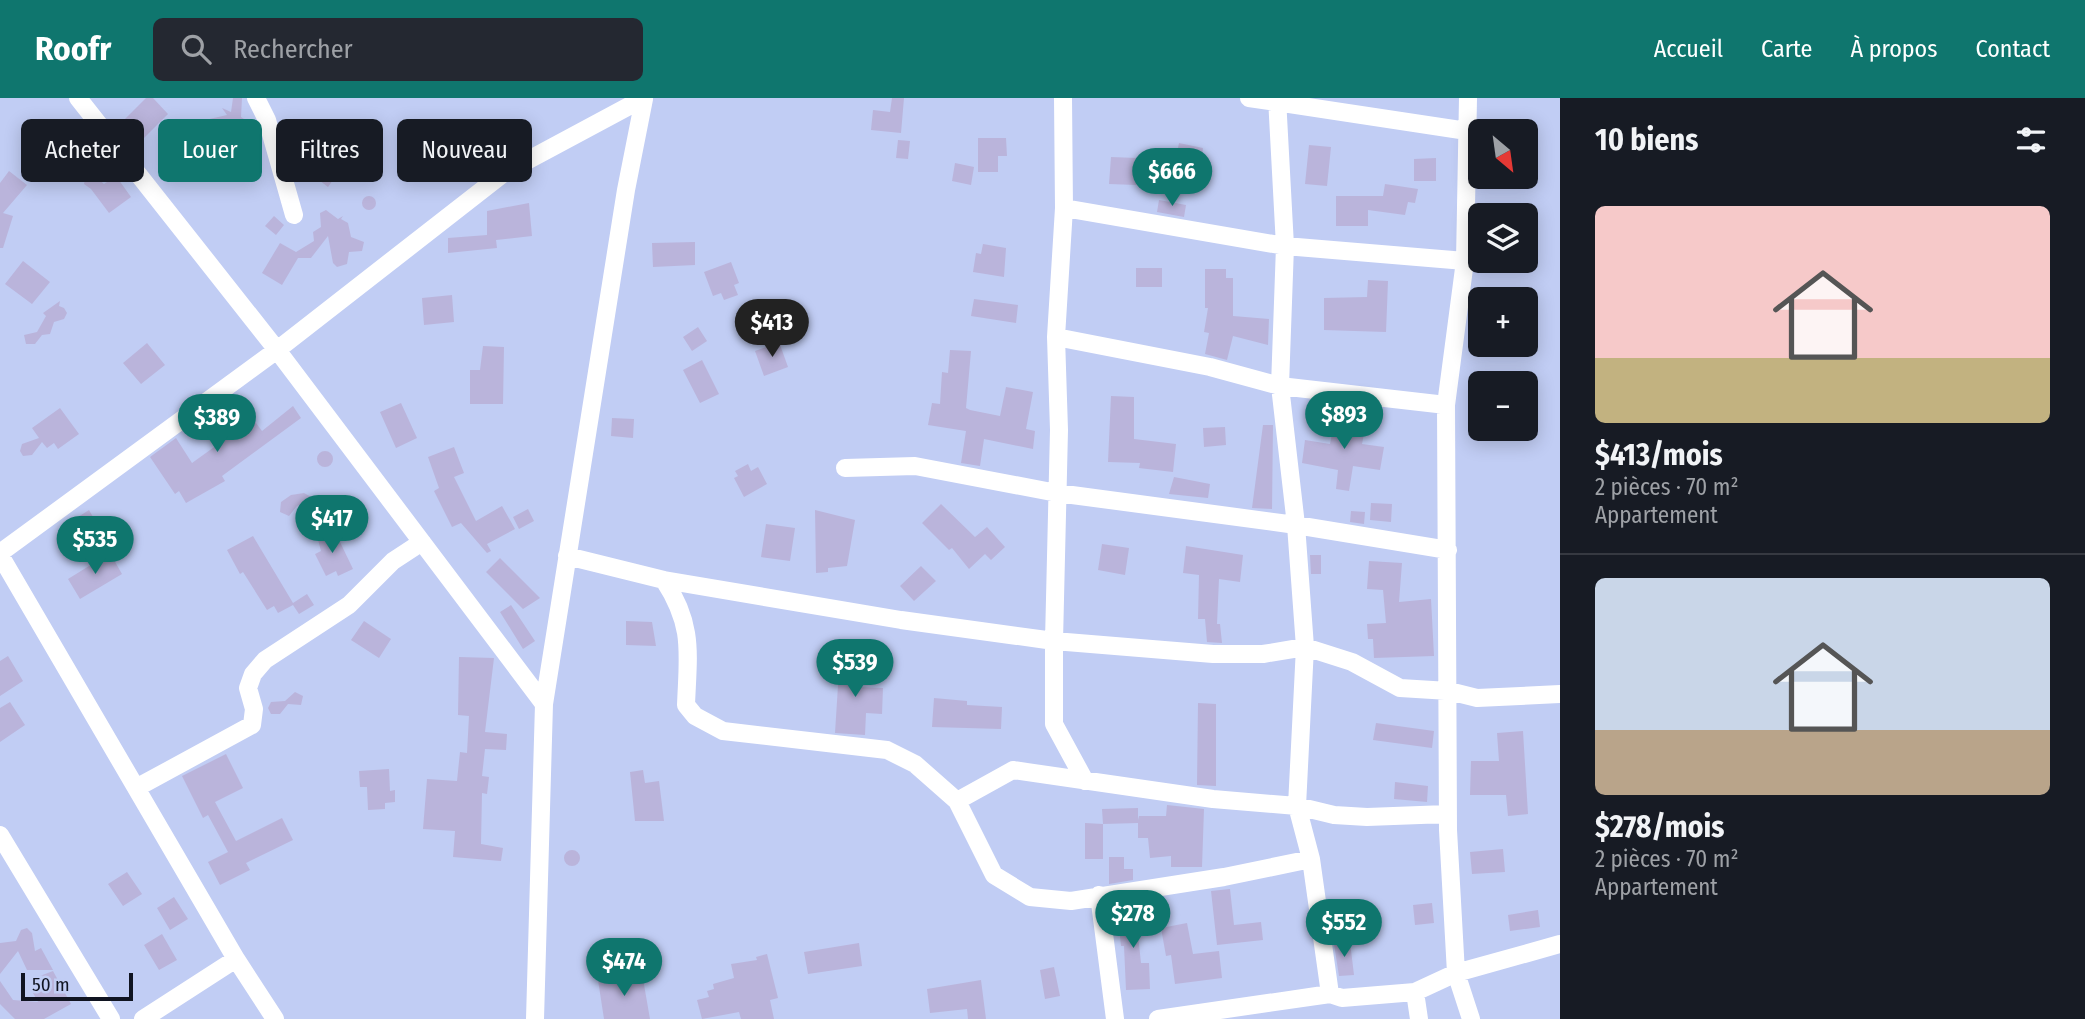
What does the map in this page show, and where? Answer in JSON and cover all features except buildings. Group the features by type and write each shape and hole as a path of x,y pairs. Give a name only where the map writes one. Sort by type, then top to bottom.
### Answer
{"street":[{"path":"78,98 277,350 544,704"},
{"path":"256,98 267,120 294,215"},
{"path":"275,1019 236,959 0,554 277,350 504,173 644,98"},
{"path":"535,1019 544,704 626,190 644,98"},
{"path":"1063,98 1064,208 1056,337 1055,724 1085,781"},
{"path":"1249,98 1467,131"},
{"path":"1468,98 1465,261 1446,405 1449,691 1447,814 1456,973 1471,1019"},
{"path":"1277,101 1285,246 1280,386 1296,525 1305,647 1297,806 1311,859 1330,994"},
{"path":"1064,208 1285,246 1465,261"},
{"path":"1056,337 1210,367 1280,386 1446,405"},
{"path":"845,468 915,466 1057,493 1296,525 1448,550"},
{"path":"136,788 252,725 254,709 248,688 253,674 265,660 349,605 393,561 422,542"},
{"path":"567,556 664,580 901,620 1054,641 1213,654 1264,654 1305,647 1352,662 1401,688 1449,691 1477,698 1560,694"},
{"path":"664,580 686,621 690,656 686,705 695,716 723,731 887,750 915,764 957,802 994,874 1030,897 1071,901 1224,877 1311,859"},
{"path":"957,802 1013,770 1213,799 1297,806 1334,815 1367,817 1447,814"},
{"path":"0,835 111,1019"},
{"path":"1099,895 1115,1019"},
{"path":"1158,1019 1330,994 1342,998 1415,992 1456,973 1560,944"},
{"path":"144,1019 236,959"},
{"path":"1415,992 1419,1019"}]}
